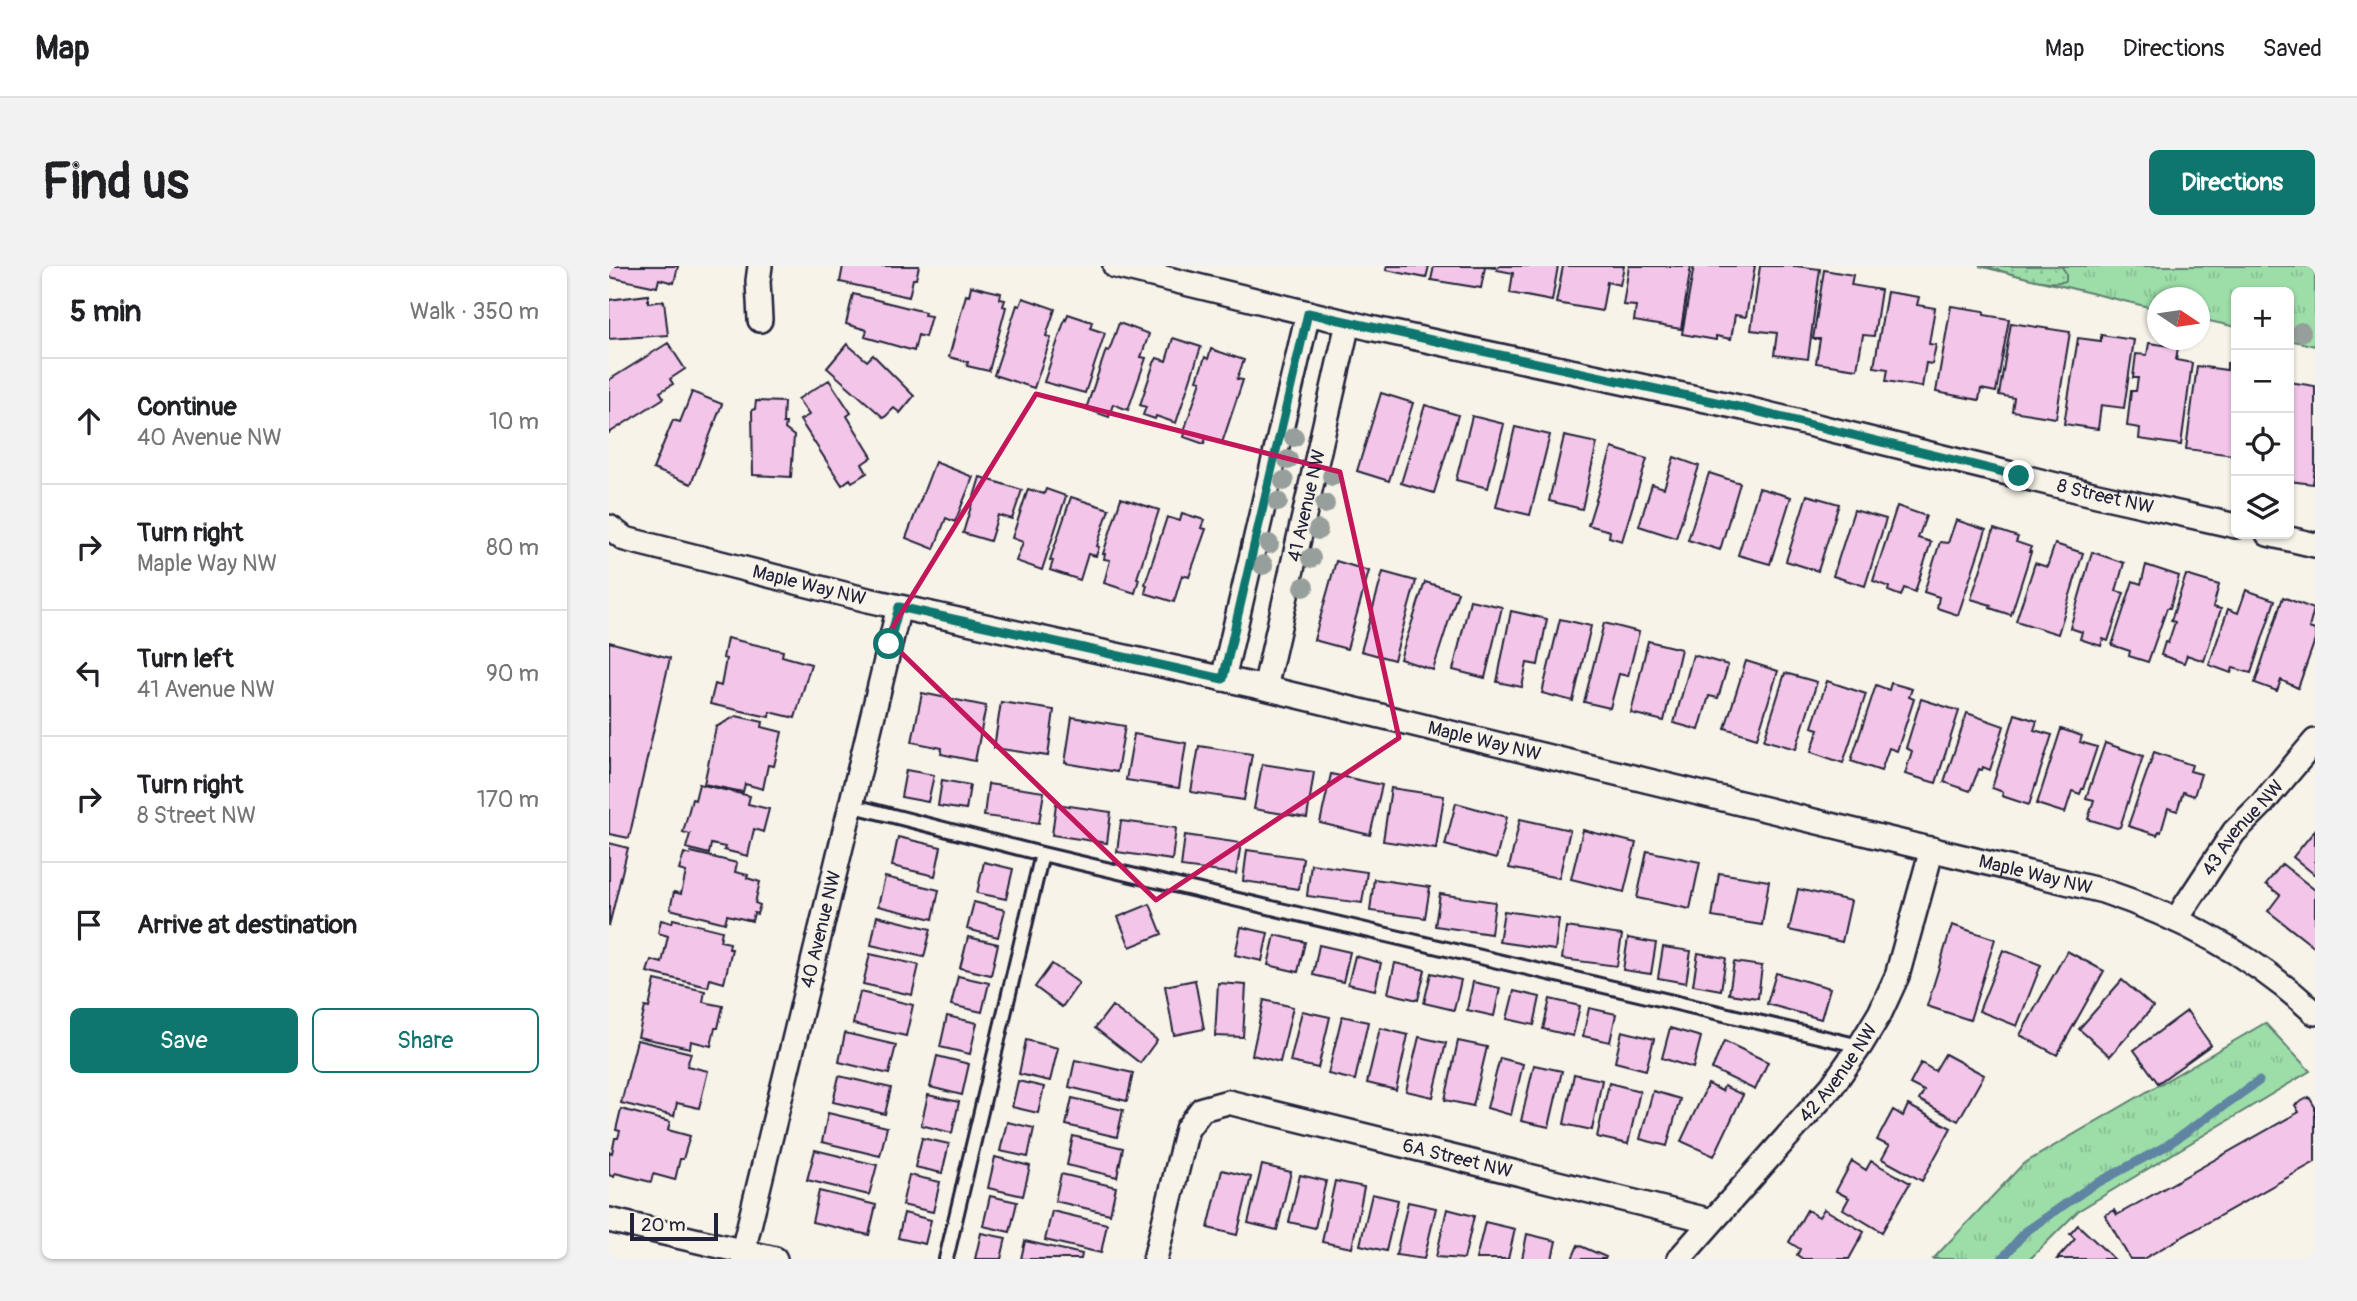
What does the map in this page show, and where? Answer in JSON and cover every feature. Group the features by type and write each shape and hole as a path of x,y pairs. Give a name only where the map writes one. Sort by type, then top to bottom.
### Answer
{"street":[{"path":"760,266 760,320"},
{"name":"8 Street NW","path":"1115,266 1348,323 1743,408 2097,495 2231,525"},
{"path":"1223,679 1308,313"},
{"name":"41 Avenue NW","path":"1265,688 1348,323"},
{"name":"Maple Way NW","path":"614,536 899,607 1265,688 2103,891 2138,902 2176,920 2248,961 2315,1013"},
{"path":"2289,539 2315,545"},
{"name":"40 Avenue NW","path":"743,1251 899,607"},
{"name":"43 Avenue NW","path":"2176,920 2234,832 2261,805 2315,741"},
{"name":"42 Avenue NW","path":"1679,1259 1832,1086 1860,1046 1880,1013 1897,976 1932,849"},
{"name":"6A Street NW","path":"1155,1259 1184,1139 1193,1119 1202,1110 1228,1102 1712,1221"},
{"path":"609,1220 775,1259"}],"lane":[{"path":"851,805 1042,854 1860,1046"},
{"path":"946,1259 1042,854"}],"highlighted area":[{"path":"1036,394 1340,472 1399,738 1156,900 886,638"}],"green space":[{"path":"1979,266 2315,266 2315,346 2294,341 2294,287 2231,287 2231,326 2210,321 2210,287 2147,287 2147,307"},
{"path":"1984,266 2057,266 2062,267 2066,273 2066,281 2037,280"},
{"path":"2265,1023 2310,1071 2078,1211 2030,1259 1933,1259 2023,1164"}],"building":[{"path":"609,266 678,266 674,283 659,279 657,287 609,277"},
{"path":"843,266 919,266 909,297 840,282"},
{"path":"1387,266 1429,266 1426,278 1386,270"},
{"path":"1434,266 1495,266 1495,268 1485,267 1481,288 1431,280"},
{"path":"1498,266 1558,266 1552,301 1510,293 1513,273 1497,270"},
{"path":"1563,266 1624,266 1620,285 1607,282 1602,311 1556,303"},
{"path":"1629,266 1691,266 1681,329 1634,321 1636,306 1623,305"},
{"path":"1694,266 1755,266 1746,317 1735,315 1731,339 1716,336 1716,340 1682,334"},
{"path":"1760,266 1820,269 1808,359 1774,355 1777,333 1751,330"},
{"path":"1824,270 1853,275 1851,285 1881,290 1874,336 1863,335 1857,369 1816,363 1820,339 1813,339"},
{"path":"971,286 1001,293 1000,299 1005,300 1003,306 1006,307 989,371 967,366 968,362 949,357 966,295 969,296"},
{"path":"1887,292 1919,297 1917,305 1935,308 1929,344 1936,345 1932,364 1926,363 1922,387 1886,381 1888,369 1874,367"},
{"path":"853,294 925,312 924,315 931,316 925,337 918,335 914,351 865,337 867,330 846,324"},
{"path":"648,295 648,303 664,301 668,335 609,339 609,300"},
{"path":"1023,298 1055,309 1046,336 1051,338 1034,388 994,375 1017,305 1020,306"},
{"path":"1951,306 1984,311 1984,315 2009,319 1996,392 1981,389 1979,400 1936,392"},
{"path":"1068,314 1092,322 1090,328 1105,333 1085,393 1044,382"},
{"path":"1119,323 1149,334 1141,357 1146,358 1128,410 1113,404 1109,417 1086,409 1106,350 1109,351"},
{"path":"2011,323 2070,332 2056,418 2012,411 2014,398 1999,395"},
{"path":"2101,335 2134,340 2124,408 2101,405 2098,429 2064,424 2078,338 2101,341"},
{"path":"1173,338 1201,347 1176,423 1143,415 1146,407 1140,405 1154,363 1157,358 1166,361"},
{"path":"668,343 685,369 670,379 673,384 660,392 664,398 609,433 609,380"},
{"path":"847,344 867,361 873,355 914,396 900,413 894,408 884,418 827,368"},
{"path":"1211,349 1244,360 1237,379 1243,380 1222,443 1206,438 1204,444 1184,437 1184,431 1201,381 1197,380 1205,357 1208,359"},
{"path":"2148,350 2178,350 2176,360 2192,363 2181,445 2139,439 2140,428 2127,426 2131,391 2136,391 2138,378 2133,378 2136,354 2147,355"},
{"path":"2227,363 2231,364 2231,455 2186,449 2197,366 2227,370"},
{"path":"829,380 851,413 847,416 872,457 862,464 867,473 842,485 800,420 809,415 798,399"},
{"path":"2294,383 2315,386 2313,484 2294,482"},
{"path":"692,392 722,404 691,484 653,469 673,420 680,422"},
{"path":"1381,393 1413,403 1389,481 1357,471"},
{"path":"756,401 784,402 783,423 786,423 785,429 794,436 791,477 753,475 752,410 755,409"},
{"path":"1425,405 1458,415 1434,493 1401,483"},
{"path":"1472,416 1504,424 1488,488 1456,480"},
{"path":"1515,427 1550,435 1530,515 1496,507"},
{"path":"1564,436 1597,443 1582,509 1549,501"},
{"path":"1612,448 1647,459 1622,541 1609,537 1610,531 1588,525"},
{"path":"1674,457 1699,466 1676,538 1639,526 1652,484 1664,488"},
{"path":"935,462 973,477 955,522 946,518 934,549 906,538"},
{"path":"1709,473 1740,483 1720,550 1688,540"},
{"path":"980,477 1022,490 1012,519 998,515 990,541 963,533"},
{"path":"1759,488 1791,497 1770,564 1738,555"},
{"path":"1028,489 1044,494 1046,489 1066,496 1042,570 1016,561 1023,542 1012,538"},
{"path":"1807,495 1839,504 1818,571 1786,561"},
{"path":"1071,497 1109,509 1096,556 1088,554 1080,580 1050,570 1053,561 1050,560"},
{"path":"1121,498 1159,510 1137,578 1139,579 1135,593 1104,583 1110,560 1104,559 1103,554"},
{"path":"1897,506 1926,516 1918,538 1931,542 1915,592 1904,588 1901,596 1888,591 1889,587 1873,581"},
{"path":"1854,510 1886,519 1865,586 1833,576"},
{"path":"1182,513 1204,520 1201,528 1206,529 1189,577 1182,575 1174,602 1145,593 1145,584 1167,517 1180,521"},
{"path":"1956,520 1986,530 1958,615 1937,608 1939,597 1924,592 1940,542 1948,543"},
{"path":"1994,529 2018,537 2016,542 2031,547 2011,615 1971,599"},
{"path":"2055,544 2083,553 2058,634 2016,621 2035,563 2047,567"},
{"path":"2092,552 2124,563 2116,591 2124,593 2108,641 2103,639 2101,646 2080,639 2082,632 2070,628"},
{"path":"1336,561 1369,571 1347,649 1314,640"},
{"path":"2146,565 2179,576 2170,608 2167,608 2148,662 2129,656 2130,651 2112,645 2133,581 2141,584"},
{"path":"1383,572 1416,581 1394,660 1361,651"},
{"path":"2186,575 2219,585 2213,607 2221,609 2204,661 2187,655 2184,663 2161,655 2175,622 2171,621"},
{"path":"1425,582 1458,592 1433,670 1400,659"},
{"path":"2246,590 2275,600 2251,673 2233,668 2231,673 2209,665 2228,609 2238,613"},
{"path":"2283,597 2314,609 2309,628 2315,630 2315,640 2298,688 2281,680 2277,691 2255,683"},
{"path":"1470,600 1502,607 1485,678 1453,670"},
{"path":"1511,611 1547,619 1538,665 1527,663 1522,687 1497,682"},
{"path":"1560,619 1591,626 1573,701 1542,693"},
{"path":"1604,623 1639,632 1628,676 1619,674 1610,708 1584,702"},
{"path":"727,638 783,651 782,656 811,664 795,718 770,712 769,717 710,704 715,684 721,686"},
{"path":"1648,641 1681,649 1664,721 1631,713"},
{"path":"609,642 670,658 629,838 609,834"},
{"path":"1693,655 1728,665 1718,698 1709,696 1699,730 1674,723"},
{"path":"1746,661 1778,671 1757,738 1725,728"},
{"path":"1785,673 1817,682 1796,749 1764,740"},
{"path":"1827,681 1866,694 1843,763 1811,752 1819,729 1812,727"},
{"path":"1891,683 1912,689 1909,697 1914,699 1897,751 1889,748 1881,771 1851,761 1876,685 1889,690"},
{"path":"922,693 986,706 975,761 941,754 942,748 912,742"},
{"path":"1921,699 1959,711 1936,783 1905,774 1912,751 1906,748"},
{"path":"1001,702 1054,710 1048,756 994,748"},
{"path":"1967,713 2004,726 1990,770 1983,767 1982,770 1979,769 1970,791 1944,782"},
{"path":"2015,714 2037,721 2034,730 2052,735 2029,805 2002,796 2003,792 1992,788"},
{"path":"736,716 763,722 762,727 782,732 774,766 768,765 763,789 745,784 743,792 704,784 716,727"},
{"path":"1072,717 1125,726 1117,772 1065,763"},
{"path":"2061,729 2082,736 2080,742 2097,747 2083,789 2080,794 2072,791 2065,813 2037,804"},
{"path":"1134,734 1186,743 1179,788 1126,780"},
{"path":"2105,743 2143,756 2120,827 2117,828 2088,819 2094,800 2086,798"},
{"path":"1199,746 1252,754 1244,800 1191,792"},
{"path":"2154,752 2192,765 2190,771 2201,774 2194,796 2183,792 2177,811 2168,808 2161,832 2157,835 2128,826"},
{"path":"1262,764 1314,772 1307,818 1254,809"},
{"path":"906,770 934,775 928,802 901,797"},
{"path":"1331,774 1382,785 1370,835 1320,823"},
{"path":"942,780 970,785 966,810 938,806"},
{"path":"699,784 750,796 748,804 769,809 763,832 754,829 748,856 711,844 709,854 686,848 690,834 683,832"},
{"path":"988,784 1044,792 1039,823 984,816"},
{"path":"1391,788 1444,796 1436,849 1383,841"},
{"path":"1456,803 1507,817 1496,859 1445,845"},
{"path":"1056,804 1111,812 1107,843 1052,835"},
{"path":"1520,819 1570,830 1559,878 1509,868"},
{"path":"1121,821 1176,828 1172,860 1117,852"},
{"path":"1583,830 1636,843 1624,892 1571,879"},
{"path":"2315,830 2315,875 2293,857"},
{"path":"1185,835 1241,843 1236,874 1181,867"},
{"path":"898,837 941,847 935,876 892,866"},
{"path":"609,843 628,848 609,926"},
{"path":"1247,850 1303,858 1299,889 1243,881"},
{"path":"1647,851 1700,862 1690,909 1637,898"},
{"path":"691,852 737,863 735,872 760,882 755,903 760,905 752,921 727,915 725,923 670,909 674,892 681,894 686,872 679,870 684,853 690,855"},
{"path":"984,862 1013,869 1006,899 977,893"},
{"path":"1311,864 1367,872 1362,903 1307,896"},
{"path":"2282,864 2315,890 2315,948 2268,911 2280,895 2266,884"},
{"path":"1719,873 1769,881 1762,925 1712,917"},
{"path":"885,877 939,890 933,919 878,906"},
{"path":"1374,879 1430,887 1425,918 1370,911"},
{"path":"1798,889 1851,901 1842,942 1789,930"},
{"path":"1440,894 1495,902 1491,934 1435,926"},
{"path":"974,902 1005,910 998,937 967,929"},
{"path":"1150,904 1162,934 1130,947 1118,917"},
{"path":"1504,911 1559,919 1555,950 1499,942"},
{"path":"877,916 931,929 924,957 871,945"},
{"path":"673,919 722,931 720,941 730,943 729,949 732,949 724,983 710,979 708,987 647,972 651,960 662,963 668,936 658,933 661,920 672,923"},
{"path":"1952,925 1995,939 1970,1020 1927,1006"},
{"path":"1241,927 1268,933 1262,961 1235,955"},
{"path":"1566,927 1622,935 1617,966 1562,959"},
{"path":"1275,935 1305,942 1298,972 1268,965"},
{"path":"968,937 998,944 991,975 960,968"},
{"path":"1628,938 1656,943 1651,974 1623,970"},
{"path":"1319,945 1350,952 1343,982 1313,975"},
{"path":"1663,947 1691,951 1686,983 1658,978"},
{"path":"2003,950 2041,965 2017,1026 1979,1011"},
{"path":"2067,951 2104,971 2057,1055 2020,1035"},
{"path":"1698,953 1726,958 1721,990 1693,985"},
{"path":"870,954 919,965 912,995 863,984"},
{"path":"1355,956 1381,963 1375,990 1348,984"},
{"path":"1734,962 1762,966 1758,998 1729,994"},
{"path":"1395,963 1425,970 1418,1000 1388,993"},
{"path":"1052,964 1079,983 1062,1007 1035,987"},
{"path":"1431,973 1461,980 1454,1010 1424,1003"},
{"path":"1776,973 1830,988 1821,1019 1767,1004"},
{"path":"958,976 989,983 982,1012 951,1005"},
{"path":"655,980 705,991 703,1002 723,1006 711,1046 691,1041 690,1048 638,1037 645,1007 649,1008"},
{"path":"1195,980 1204,1029 1174,1035 1165,986"},
{"path":"2122,980 2153,1007 2110,1056 2079,1029"},
{"path":"1473,982 1500,988 1494,1016 1467,1010"},
{"path":"1218,983 1246,985 1243,1037 1215,1036"},
{"path":"1514,991 1540,997 1534,1025 1507,1019"},
{"path":"860,992 913,1005 906,1036 853,1024"},
{"path":"1550,999 1580,1006 1573,1036 1543,1029"},
{"path":"1264,1000 1293,1007 1280,1062 1252,1055"},
{"path":"1112,1006 1157,1040 1140,1063 1095,1028"},
{"path":"1589,1008 1616,1014 1610,1042 1583,1036"},
{"path":"1302,1011 1330,1017 1318,1068 1290,1062"},
{"path":"2187,1011 2211,1045 2158,1083 2134,1050"},
{"path":"947,1016 977,1023 970,1054 940,1047"},
{"path":"1342,1016 1368,1022 1355,1080 1328,1074"},
{"path":"1380,1028 1408,1035 1396,1090 1367,1083"},
{"path":"1670,1028 1701,1037 1693,1068 1662,1058"},
{"path":"1622,1031 1654,1039 1646,1070 1615,1062"},
{"path":"845,1033 896,1045 889,1074 839,1062"},
{"path":"1419,1037 1446,1043 1433,1097 1406,1091"},
{"path":"637,1040 691,1053 687,1066 708,1071 699,1108 677,1103 674,1116 621,1103"},
{"path":"1026,1040 1058,1048 1050,1081 1019,1074"},
{"path":"1458,1041 1487,1047 1473,1106 1445,1100"},
{"path":"1724,1041 1768,1062 1755,1090 1712,1069"},
{"path":"1945,1054 1984,1075 1958,1121 1919,1100 1924,1091 1910,1084 1921,1063 1935,1071"},
{"path":"937,1056 969,1064 962,1095 930,1087"},
{"path":"1500,1058 1523,1064 1511,1115 1487,1108"},
{"path":"1075,1060 1133,1073 1127,1101 1069,1087"},
{"path":"1534,1065 1562,1071 1549,1127 1521,1121"},
{"path":"1574,1074 1602,1080 1592,1130 1564,1124"},
{"path":"839,1076 891,1088 885,1114 833,1102"},
{"path":"1018,1081 1044,1087 1038,1113 1012,1107"},
{"path":"1609,1083 1640,1091 1628,1144 1597,1137"},
{"path":"1708,1084 1722,1091 1724,1086 1743,1095 1714,1156 1681,1141"},
{"path":"1653,1091 1680,1099 1667,1146 1640,1139"},
{"path":"928,1095 959,1102 952,1133 921,1125"},
{"path":"2309,1097 2315,1107 2315,1162 2143,1259 2130,1259 2105,1215 2114,1210 2117,1215 2299,1112 2295,1105"},
{"path":"1072,1098 1123,1110 1117,1137 1066,1125"},
{"path":"1908,1105 1951,1128 1922,1181 1882,1159 1889,1146 1877,1140 1893,1110 1903,1116"},
{"path":"621,1109 670,1122 668,1130 690,1136 675,1180 653,1174 651,1182 615,1173 614,1177 609,1175 609,1152 612,1153 615,1138 618,1138 620,1131 616,1130"},
{"path":"828,1113 887,1127 880,1156 822,1142"},
{"path":"1007,1122 1034,1128 1028,1157 1000,1151"},
{"path":"1073,1136 1123,1148 1117,1177 1067,1165"},
{"path":"922,1138 949,1144 942,1173 915,1167"},
{"path":"815,1150 877,1165 869,1195 807,1180"},
{"path":"995,1157 1030,1166 1023,1196 988,1188"},
{"path":"1852,1161 1866,1170 1871,1161 1910,1183 1882,1232 1843,1209 1849,1198 1836,1191"},
{"path":"1262,1165 1291,1172 1277,1230 1248,1223"},
{"path":"1222,1170 1251,1177 1237,1235 1208,1228"},
{"path":"1061,1174 1116,1187 1110,1214 1055,1201"},
{"path":"909,1175 940,1182 933,1212 902,1205"},
{"path":"1300,1175 1326,1181 1315,1228 1289,1222"},
{"path":"1335,1181 1364,1187 1352,1248 1322,1242"},
{"path":"819,1191 876,1205 869,1235 812,1222"},
{"path":"1372,1194 1398,1200 1386,1251 1360,1245"},
{"path":"990,1196 1017,1202 1010,1232 983,1226"},
{"path":"1408,1202 1436,1208 1424,1259 1396,1255"},
{"path":"1447,1209 1474,1216 1464,1259 1436,1257"},
{"path":"1824,1209 1864,1232 1849,1259 1803,1259 1797,1255 1800,1249 1789,1242 1807,1210 1819,1217"},
{"path":"1052,1211 1107,1224 1101,1253 1045,1240"},
{"path":"904,1213 931,1220 925,1244 898,1238"},
{"path":"1485,1222 1515,1229 1508,1259 1476,1259"},
{"path":"2078,1225 2114,1259 2057,1259 2075,1239 2070,1234"},
{"path":"981,1233 1006,1238 1001,1259 975,1259"},
{"path":"1527,1234 1556,1241 1552,1259 1522,1259"},
{"path":"1025,1241 1082,1254 1081,1259 1021,1259"},
{"path":"1578,1245 1606,1257 1572,1259"}],"waterway":[{"path":"2002,1259 2025,1232 2090,1187 2166,1146 2259,1081"}],"route":[{"path":"889,644 899,607 1223,679 1308,313 1743,408 2019,476"}]}
